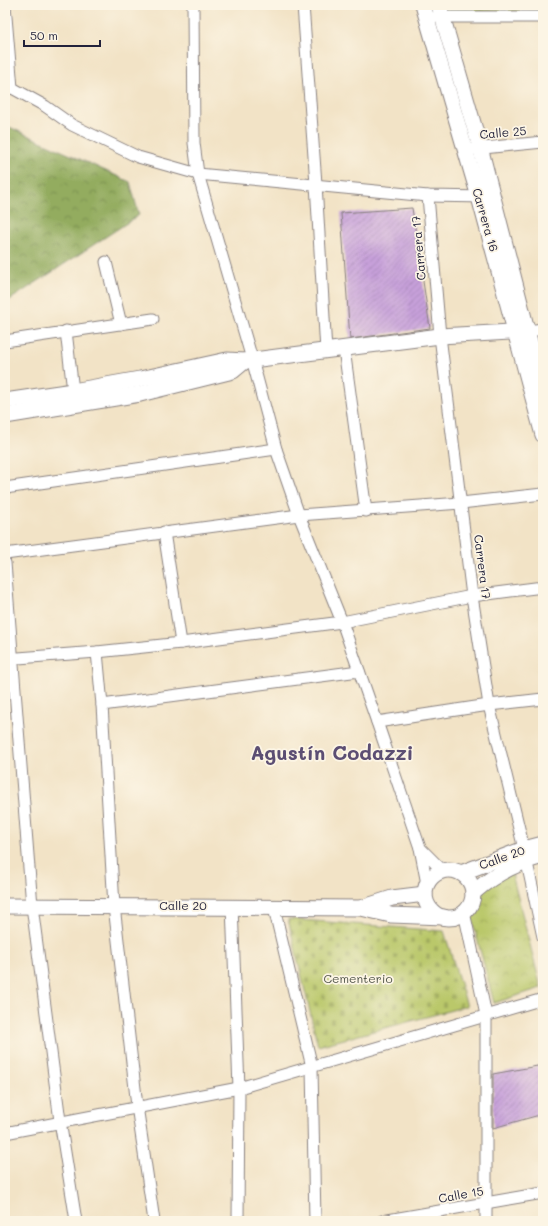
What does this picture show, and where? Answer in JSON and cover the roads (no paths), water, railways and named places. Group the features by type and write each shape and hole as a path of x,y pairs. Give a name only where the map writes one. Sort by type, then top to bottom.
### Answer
{"street":[{"path":"5,5 8,86 46,106 72,125 138,157 198,174 316,184 428,196 486,197"},
{"path":"193,5 194,143 198,174 248,360 276,449 299,515 342,622 420,848 427,904 434,913 444,917 455,917 464,912 471,903 473,893 470,881 461,873 452,870 443,870 433,875 426,889"},
{"path":"303,5 326,351"},
{"path":"425,11 543,17"},
{"name":"Carrera 16","path":"425,11 465,150 486,197"},
{"name":"Carrera 16","path":"441,11 480,147 486,197 521,331 543,435"},
{"name":"Calle 25","path":"465,150 480,147 543,142"},
{"name":"Carrera 17","path":"428,196 440,336 472,596 489,705 543,937"},
{"path":"106,262 121,324"},
{"path":"5,341 153,319"},
{"path":"5,401 140,379 227,360 248,360 440,336 543,329"},
{"name":"Carrera 16","path":"521,331 543,392"},
{"path":"66,332 73,391"},
{"path":"344,349 366,510"},
{"path":"5,416 140,394 233,371 248,360"},
{"path":"5,488 276,449"},
{"path":"5,554 299,515 461,503 543,494"},
{"path":"164,532 181,643"},
{"path":"5,563 9,658 32,906 60,1122 76,1221"},
{"path":"9,658 97,652 181,643 342,622 472,596 543,586"},
{"path":"97,652 102,705 114,906 137,1106 154,1221"},
{"path":"102,705 359,671"},
{"path":"377,722 489,705 543,699"},
{"name":"Calle 20","path":"473,893 525,855 543,844"},
{"path":"420,848 443,870"},
{"name":"Calle 20","path":"461,873 525,855 543,856"},
{"name":"Calle 20","path":"361,908 426,889"},
{"name":"Calle 20","path":"5,906 232,906 274,908 361,908 391,915 444,917"},
{"path":"232,906 239,1088 238,1221"},
{"path":"274,908 312,1067 315,1221"},
{"path":"464,912 486,1015 486,1221"},
{"path":"5,1132 239,1088 543,999"},
{"name":"Calle 15","path":"382,1221 543,1193"}],"district":[{"name":"Agustín Codazzi","path":"332,753"}],"park label":[{"name":"Cementerio","path":"358,979"}]}
